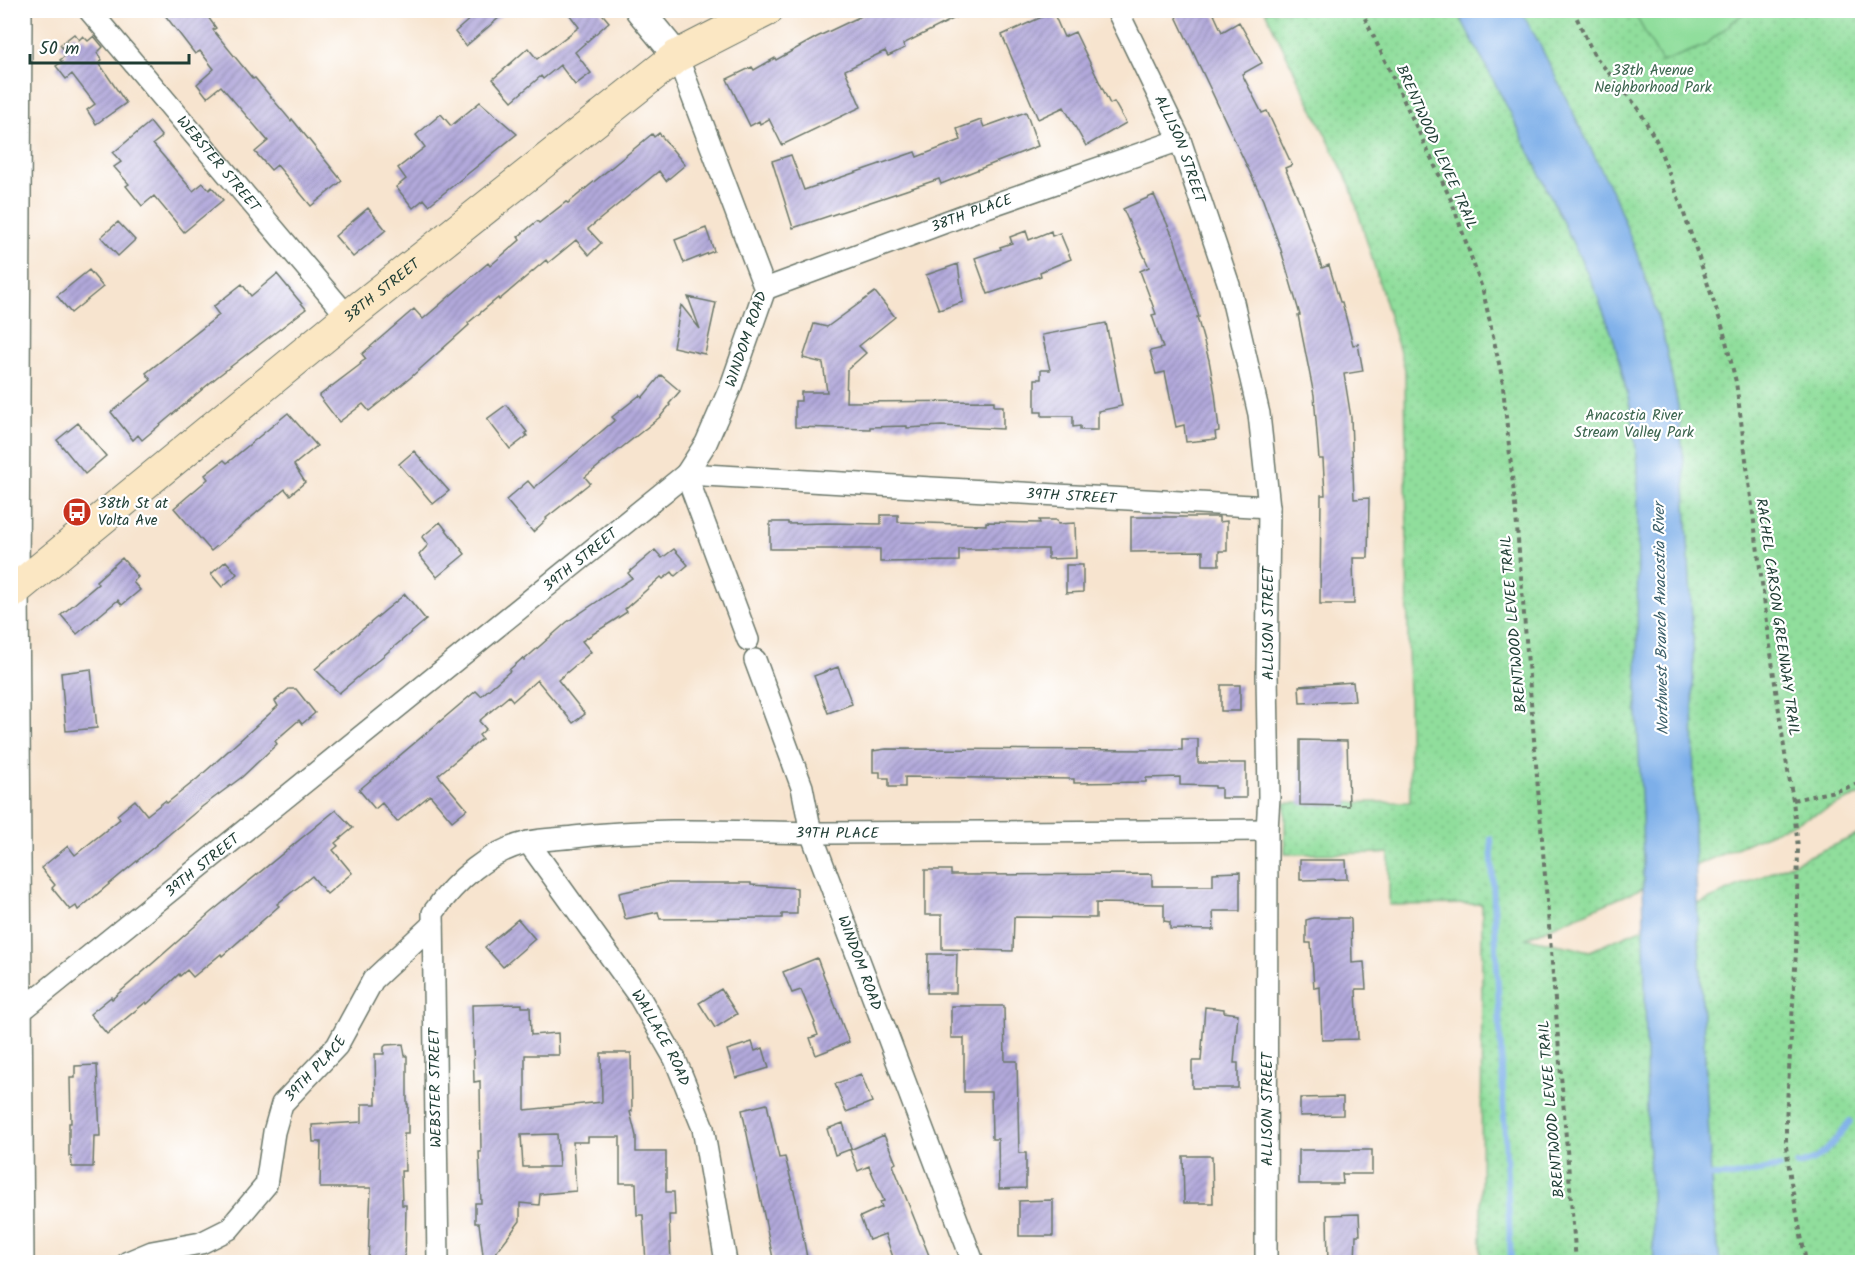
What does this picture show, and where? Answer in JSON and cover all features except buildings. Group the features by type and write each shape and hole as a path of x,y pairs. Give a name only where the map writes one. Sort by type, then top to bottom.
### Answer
{"main road":[{"name":"38TH STREET","path":"12,586 677,56 767,10"}],"street":[{"path":"21,10 12,586 20,1012 17,1218 23,1263"},
{"name":"WEBSTER STREET","path":"89,10 348,317"},
{"name":"WINDOM ROAD","path":"639,10 677,56 765,289 731,386 706,443 686,474"},
{"name":"ALLISON STREET","path":"1117,10 1180,140 1229,285 1260,414 1269,507 1266,1263"},
{"name":"38TH PLACE","path":"765,289 978,210 1180,140"},
{"path":"686,474 747,640"},
{"name":"39TH STREET","path":"20,1012 686,474 1269,507"},
{"name":"WINDOM ROAD","path":"755,660 802,787 811,833 973,1263"},
{"name":"39TH PLACE","path":"128,1263 152,1252 201,1243 229,1229 266,1185 274,1132 282,1104 337,1046 373,980 433,919 459,879 482,863 528,842 607,833 700,831 811,833 1267,830"},
{"name":"WALLACE ROAD","path":"528,842 640,998 675,1059 703,1128 726,1263"},
{"name":"WEBSTER STREET","path":"433,919 438,1263"}],"path":[{"name":"BRENTWOOD LEVEE TRAIL","path":"1361,10 1452,201 1483,291 1502,377 1516,515 1575,1263"},
{"name":"RACHEL CARSON GREENWAY TRAIL","path":"1573,10 1594,55 1638,108 1657,142 1684,215 1736,382 1798,848 1798,896 1786,1146 1806,1263"},
{"path":"1793,800 1844,789 1863,782"}],"green space":[{"name":"Anacostia River Stream Valley Park","path":"1265,11 1862,11 1862,794 1526,938 1590,951 1862,833 1862,1262 1481,1262 1482,904 1389,905 1389,853 1285,854 1285,803 1410,802 1405,369 1350,185"},
{"path":"1633,11 1746,11 1704,46 1662,62"}],"water":[{"name":"Northwest Branch Anacostia River","path":"1457,11 1521,11 1616,200 1642,267 1663,334 1678,406 1684,464 1693,637 1694,840 1712,1196 1720,1262 1654,1262 1647,1110 1642,813 1637,714 1638,466 1632,414 1614,340 1594,287 1512,116"}],"waterway":[{"path":"1491,839 1511,1262"},
{"path":"1797,1165 1821,1155 1850,1122"},
{"path":"1704,1176 1734,1176 1780,1167"}],"place":[{"name":"38th St at Volta Ave","path":"77,512"}],"park label":[{"name":"38th Avenue Neighborhood Park","path":"1653,78"}]}
